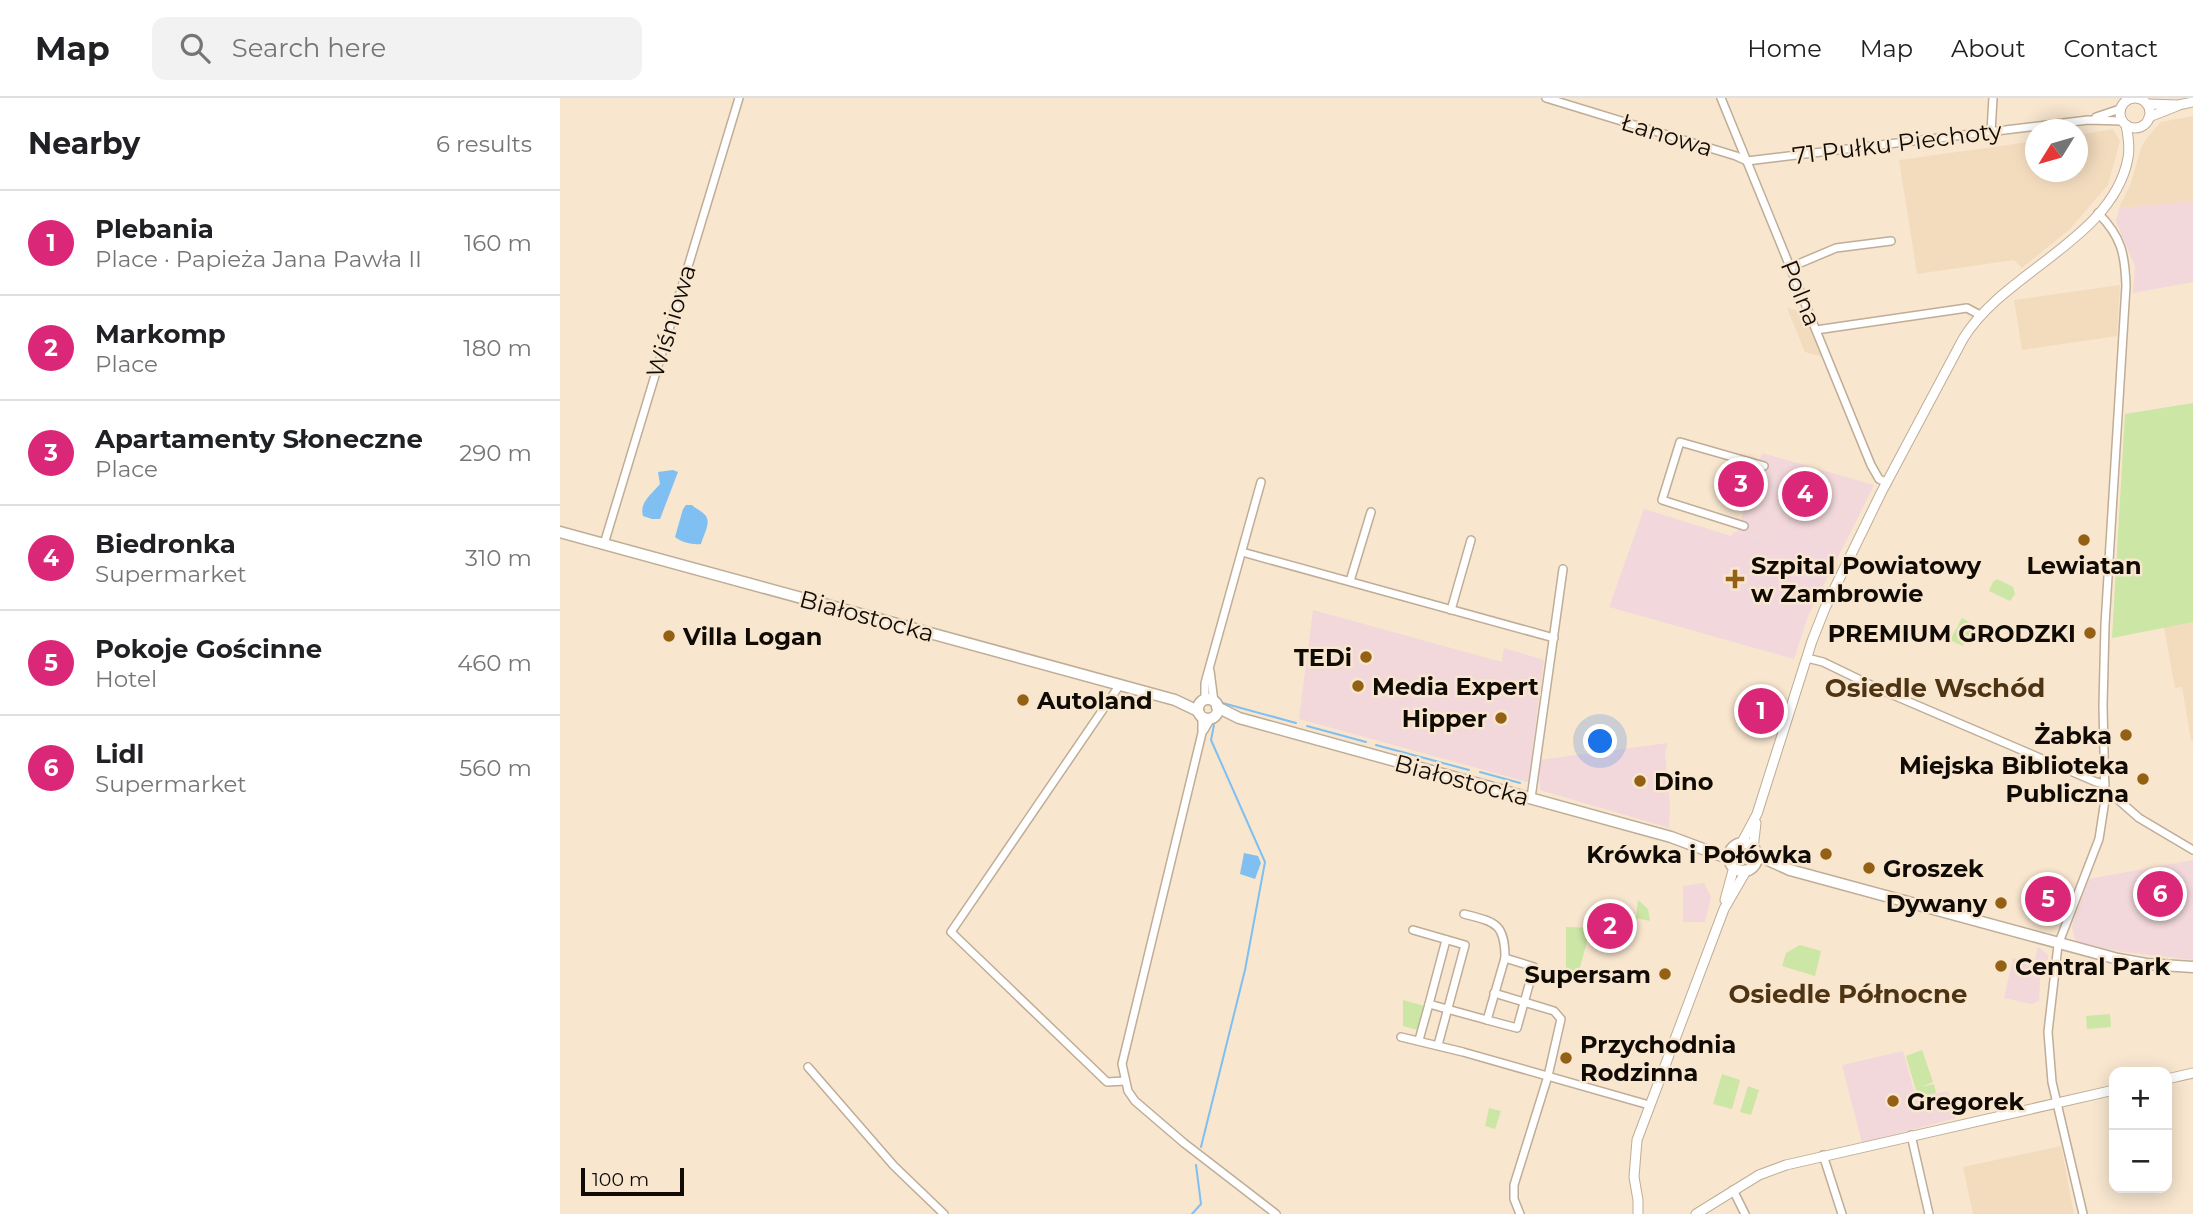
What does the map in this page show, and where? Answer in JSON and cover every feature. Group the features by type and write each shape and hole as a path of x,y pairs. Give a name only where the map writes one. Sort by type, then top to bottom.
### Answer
{"main road":[{"name":"Białostocka","path":"560,532 1684,841 1749,869"},
{"name":"Białostocka","path":"1684,841 1738,846 1755,851"},
{"path":"1732,863 1738,846"},
{"path":"1790,870 1749,869 1755,851 1790,870 2059,945 2127,961 2191,968"}],"street":[{"name":"Wiśniowa","path":"604,544 739,98"},
{"name":"Łanowa","path":"1546,98 1747,161"},
{"name":"Polna","path":"1721,98 1875,473 1887,483"},
{"path":"1991,132 1993,98"},
{"path":"2129,155 2120,109 2128,99 2178,105 2193,103"},
{"path":"2143,101 2149,117"},
{"path":"1738,846 1757,814 1825,608 1963,339 1980,315 2077,236 2098,213 2119,182 2139,128 2149,117 2178,105"},
{"name":"71 Pułku Piechoty","path":"2088,120 2120,109"},
{"name":"71 Pułku Piechoty","path":"2088,120 2124,123"},
{"path":"2124,123 2139,128"},
{"name":"71 Pułku Piechoty","path":"1747,161 2025,128"},
{"path":"2083,1214 2052,1082 2048,1032 2059,945 2099,839 2105,788 2105,644 2126,286 2125,261 2120,242 2112,227 2098,213"},
{"path":"1791,267 1836,248 1891,241"},
{"path":"1816,330 1967,308 1980,315"},
{"path":"1744,526 1662,500 1680,442 1764,467"},
{"path":"1261,482 1205,682 1207,709 1202,733 1122,1064 1125,1081 1136,1101 1276,1214"},
{"path":"1350,581 1371,512"},
{"path":"1451,610 1471,540"},
{"path":"1242,552 1553,638"},
{"path":"1531,798 1563,569"},
{"path":"1807,658 1823,662 1879,689 2096,782 2139,818 2193,850"},
{"path":"1119,686 951,932 1107,1082 1125,1081"},
{"path":"1755,851 1757,814"},
{"path":"1724,909 1732,863"},
{"path":"1638,1214 1634,1177 1637,1140 1724,909 1749,869"},
{"path":"1464,914 1500,927 1505,941 1504,958 1487,1020"},
{"path":"1413,930 1465,945 1438,1045"},
{"path":"1419,1040 1446,940"},
{"path":"1429,1004 1517,1028 1534,967 1504,958"},
{"path":"1494,993 1554,1011 1562,1019 1548,1076 1514,1185 1514,1199 1520,1214"},
{"path":"1401,1037 1649,1105"},
{"path":"808,1068 894,1166 944,1214"},
{"path":"2172,1078 2193,1073"},
{"path":"1696,1214 1759,1175 1786,1165 2109,1091"},
{"path":"1911,1135 1929,1214"},
{"path":"1823,1156 1842,1214"},
{"path":"1733,1190 1745,1214"},
{"path":"1638,1200 1645,1214"}],"shaded area":[{"path":"2193,116 2193,201 2119,208 2146,139 2161,122"},
{"path":"2113,129 2120,141 2108,185 2070,229 2022,268 2014,260 1917,274 1899,160 2025,142 2025,182 2088,182 2088,133"},
{"path":"2193,201 2193,282 2133,293 2135,266 2116,222 2119,208"},
{"path":"2120,285 2117,336 2022,350 2014,300"},
{"path":"1787,308 1804,312 1823,357 1805,352"},
{"path":"1762,453 1874,485 1846,541 1839,537 1836,540 1777,512 1767,540 1737,532"},
{"path":"1644,509 1731,536 1737,532 1766,540 1777,512 1836,540 1839,537 1846,541 1808,616 1794,659 1609,607"},
{"path":"1313,610 1502,662 1504,648 1544,660 1528,782 1299,719"},
{"path":"2193,622 2191,740 2182,687 2175,688 2164,627"},
{"path":"1668,743 1665,752 1670,805 1669,828 1540,790 1539,760"},
{"path":"2193,860 2193,960 2117,951 2075,940 2072,926 2089,879"},
{"path":"1704,883 1711,897 1705,922 1683,922 1683,886"},
{"path":"2038,947 2048,955 2048,960 2041,962 2039,1001 2031,1004 2004,998 2013,958 2034,963"},
{"path":"1903,1051 1916,1098 1948,1091 1956,1118 1862,1143 1842,1065"},
{"path":"2061,1146 2074,1214 1973,1214 1963,1167"}],"green space":[{"path":"2193,403 2193,622 2112,638 2125,414"},
{"path":"1997,579 2013,587 2015,594 2010,601 1989,591"},
{"path":"1962,618 1974,625 1963,646 1950,640"},
{"path":"1743,849 1749,851 1749,863 1743,865 1737,863 1735,857 1737,851"},
{"path":"1638,900 1648,909 1650,921 1636,918"},
{"path":"1566,927 1591,928 1578,974 1566,971"},
{"path":"1800,945 1821,951 1815,976 1782,966 1786,953"},
{"path":"1403,1000 1424,1006 1418,1030 1403,1026"},
{"path":"2110,1014 2111,1027 2087,1029 2086,1016"},
{"path":"1922,1050 1933,1082 1921,1087 1934,1084 1936,1093 1918,1097 1906,1056"},
{"path":"1722,1074 1740,1080 1732,1109 1713,1104"},
{"path":"1748,1086 1759,1090 1751,1115 1740,1112"},
{"path":"1489,1108 1501,1111 1495,1129 1485,1126"}],"water":[{"path":"658,472 678,472 660,519 643,516 645,502 660,484"},
{"path":"686,505 692,505 707,519 701,544 687,543 675,537"},
{"path":"1244,853 1258,856 1261,863 1255,879 1240,874"}],"waterway":[{"path":"1219,702 1296,723"},
{"path":"1201,1147 1245,970 1265,862 1211,740 1214,725"},
{"path":"1307,726 1366,742"},
{"path":"1376,745 1469,770"},
{"path":"1480,772 1520,783"},
{"path":"1192,1214 1201,1204 1196,1165"}],"place":[{"name":"Apartamenty Słoneczne","path":"1741,484"},
{"name":"Biedronka","path":"1805,494"},
{"name":"Lewiatan","path":"2084,540"},
{"name":"Szpital Powiatowy w Zambrowie","path":"1735,579"},
{"name":"PREMIUM GRODZKI","path":"2090,633"},
{"name":"Villa Logan","path":"669,636"},
{"name":"TEDi","path":"1366,657"},
{"name":"Media Expert","path":"1358,686"},
{"name":"Autoland","path":"1023,700"},
{"name":"Plebania","path":"1761,711"},
{"name":"Hipper","path":"1501,718"},
{"name":"Żabka","path":"2126,735"},
{"name":"Miejska Biblioteka Publiczna","path":"2143,779"},
{"name":"Dino","path":"1640,781"},
{"name":"Krówka i Połówka","path":"1826,854"},
{"name":"Groszek","path":"1869,868"},
{"name":"Lidl","path":"2160,894"},
{"name":"Pokoje Gościnne","path":"2048,899"},
{"name":"Dywany","path":"2001,903"},
{"name":"Markomp","path":"1610,926"},
{"name":"Central Park","path":"2001,966"},
{"name":"Supersam","path":"1665,974"},
{"name":"Przychodnia Rodzinna","path":"1566,1058"},
{"name":"Gregorek","path":"1893,1101"}],"district":[{"name":"Osiedle Wschód","path":"1935,688"},
{"name":"Osiedle Północne","path":"1848,994"}]}
